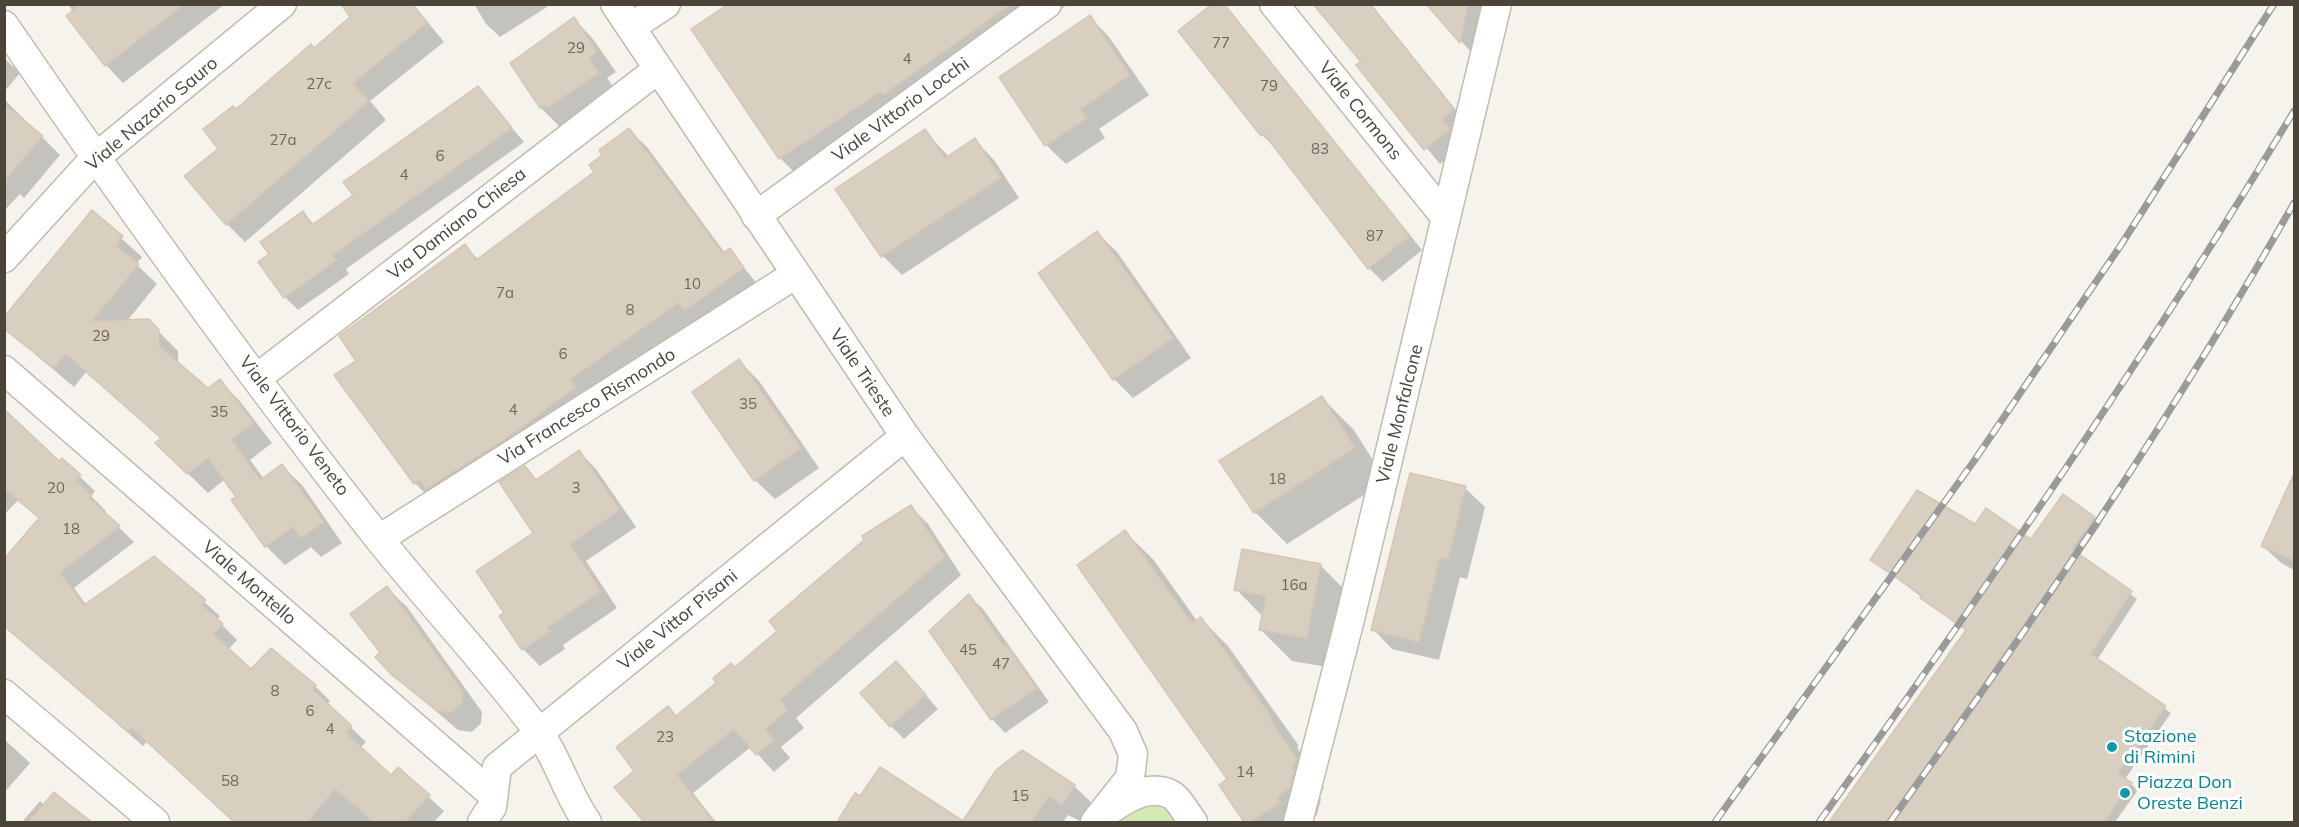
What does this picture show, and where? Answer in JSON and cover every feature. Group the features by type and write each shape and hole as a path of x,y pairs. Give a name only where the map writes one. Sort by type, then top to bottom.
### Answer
{"street":[{"name":"Viale Nazario Sauro","path":"4,258 95,158 282,4"},
{"path":"623,16 666,4"},
{"name":"Viale Vittorio Locchi","path":"756,216 1047,4"},
{"name":"Viale Cormons","path":"1274,4 1446,218"},
{"name":"Viale Monfalcone","path":"1298,822 1497,4"},
{"name":"Viale Trieste","path":"623,16 657,70 905,436 1124,731 1133,754 1130,778 1098,819"},
{"name":"Viale Vittorio Veneto","path":"4,25 95,158 257,378 379,539 539,733 574,805 587,822"},
{"name":"Via Damiano Chiesa","path":"257,378 657,70"},
{"name":"Via Francesco Rismondo","path":"379,539 796,274"},
{"name":"Viale Montello","path":"4,370 493,795"},
{"name":"Viale Vittor Pisani","path":"482,822 492,807 497,766 905,436"},
{"path":"4,694 155,822"},
{"path":"1098,819 1131,796 1156,790 1174,796 1193,822"}],"green space":[{"path":"1156,800 1169,805 1181,822 1110,822"}],"building":[{"path":"81,4 185,4 105,66 66,16"},
{"path":"341,4 412,4 427,23 353,83 369,101 226,225 184,176 218,149 203,129 233,106 236,109 311,44 314,48 350,17"},
{"path":"728,4 1011,4 883,95 880,92 779,159 691,29"},
{"path":"1212,4 1224,4 1410,236 1368,269 1264,134 1261,136 1178,31"},
{"path":"1313,4 1370,4 1454,109 1442,119 1450,130 1424,150 1356,65 1361,62"},
{"path":"1426,4 1468,4 1460,43"},
{"path":"1090,15 1130,75 1081,109 1087,118 1045,146 999,77"},
{"path":"574,17 597,52 589,58 599,73 547,108 545,105 540,108 510,63"},
{"path":"478,86 512,128 333,255 337,260 284,298 258,262 269,254 260,242 303,211 312,225 353,195 343,182"},
{"path":"4,104 43,136 4,181"},
{"path":"629,128 723,253 730,248 744,268 684,311 678,303 570,380 576,387 507,438 426,489 419,480 414,484 334,375 356,361 339,336 465,244 476,260 594,172 589,165 602,155 599,150"},
{"path":"925,129 945,158 975,138 1001,178 881,257 835,189"},
{"path":"92,210 123,236 116,246 139,264 92,321 149,319 159,330 159,346 208,388 220,379 254,423 232,440 260,480 282,464 324,522 301,538 293,527 265,547 231,500 236,497 208,458 187,474 155,443 161,438 66,354 54,368 4,329 4,317"},
{"path":"1097,231 1173,338 1113,380 1038,273"},
{"path":"739,359 801,448 754,481 692,392"},
{"path":"1322,396 1355,448 1254,513 1219,461"},
{"path":"4,409 59,461 62,458 81,475 76,481 92,495 89,498 120,526 60,573 84,605 154,556 206,600 202,605 223,624 213,634 251,669 271,648 316,685 312,689 352,726 346,733 391,775 398,767 430,795 405,822 374,822 335,789 307,822 234,822 131,727 128,732 4,626 4,559 39,518 4,488"},
{"path":"579,450 620,510 570,544 601,591 547,628 550,631 522,650 499,616 504,613 476,571 533,533 499,482 525,466 536,480"},
{"path":"2295,471 2295,561 2261,546"},
{"path":"1410,473 1466,486 1448,560 1440,558 1419,642 1371,630"},
{"path":"1917,490 1975,524 1986,508 2031,539 2063,494 2095,517 2072,549 2132,591 2091,654 2166,706 2118,773 2132,783 2104,822 1829,822 1966,630 1920,598 1922,595 1870,560"},
{"path":"911,505 945,557 780,700 788,710 765,729 774,740 756,755 734,729 677,775 714,822 644,822 614,787 634,771 616,747 668,706 676,716 716,683 713,678 731,663 735,667 777,631 769,621 864,540 862,536"},
{"path":"1125,530 1192,623 1201,617 1272,718 1270,719 1297,759 1292,767 1294,771 1290,788 1277,797 1281,802 1251,822 1244,822 1219,785 1227,779 1077,565"},
{"path":"1242,549 1321,564 1307,638 1259,630 1266,596 1234,590"},
{"path":"387,586 463,692 462,703 452,713 437,711 392,675 375,657 380,652 350,614"},
{"path":"969,594 1004,646 1006,644 1037,688 991,720 929,631"},
{"path":"896,661 926,695 890,727 860,693"},
{"path":"1022,750 1075,785 1062,805 1049,796 1031,822 837,822 855,793 860,796 880,767 963,821 996,770"},
{"path":"54,792 91,822 28,822"}],"railway":[{"path":"1715,822 1974,461 2121,245 2274,4"},
{"path":"1819,822 2064,471 2181,293 2294,111"},
{"path":"1890,822 2049,595 2151,440 2248,283 2294,203"}],"place":[{"name":"Stazione di Rimini","path":"2112,747"},
{"name":"Piazza Don Oreste Benzi","path":"2125,793"}]}
